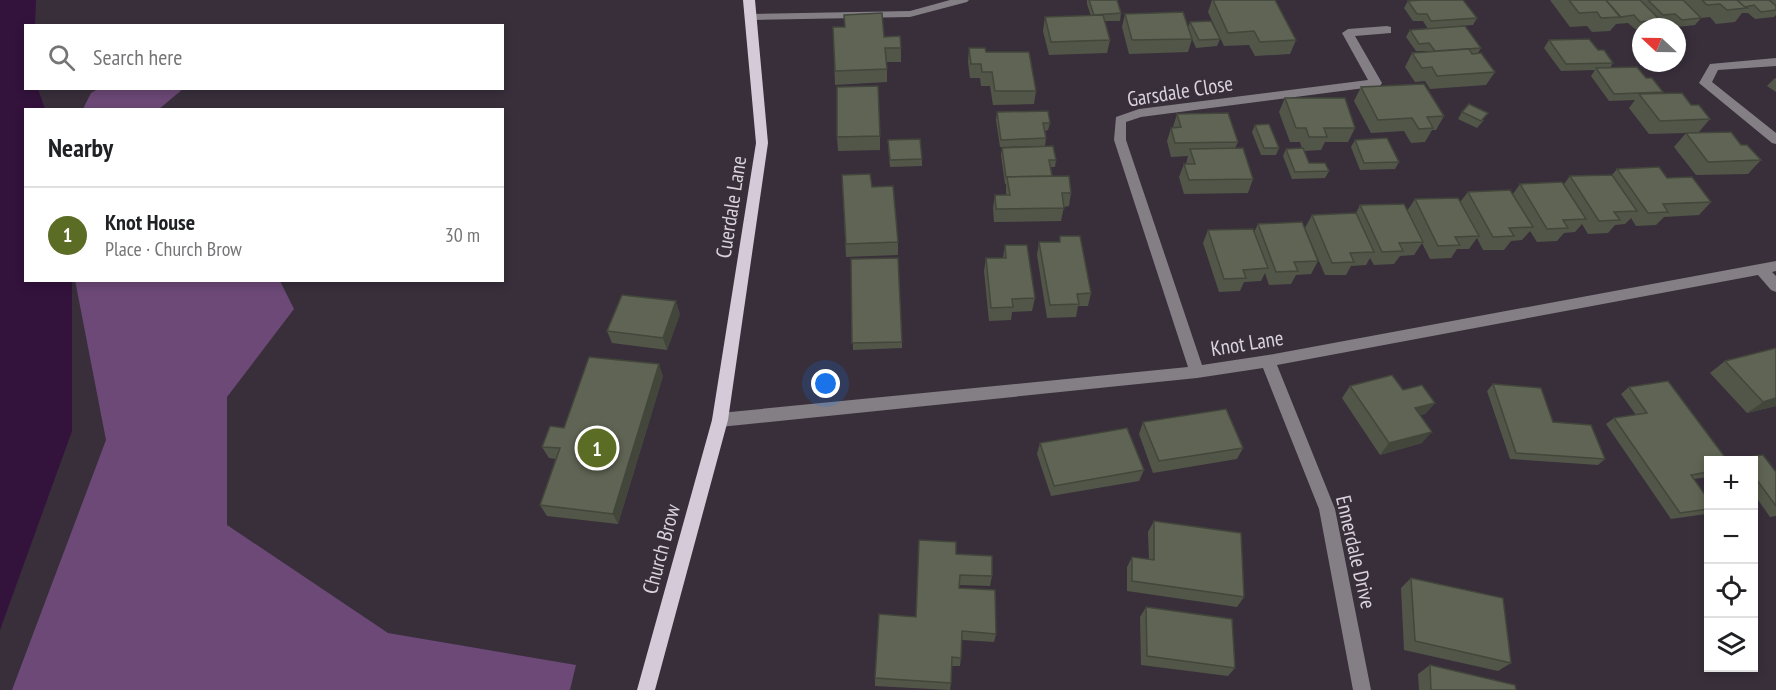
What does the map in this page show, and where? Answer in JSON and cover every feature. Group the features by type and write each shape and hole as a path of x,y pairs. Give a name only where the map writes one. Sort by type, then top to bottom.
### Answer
{"main road":[{"name":"Cuerdale Lane","path":"720,420 762,143 749,0"},
{"name":"Church Brow","path":"646,690 720,420"}],"street":[{"path":"751,17 910,14 963,0"},
{"name":"Garsdale Close","path":"1197,372 1120,140 1120,120 1138,113 1376,83 1361,60 1348,33 1387,30"},
{"path":"1776,62 1714,67 1705,83 1776,140"},
{"path":"1769,268 1776,286"},
{"name":"Knot Lane","path":"720,420 1197,372 1268,361 1769,268"},
{"name":"Ennerdale Drive","path":"1268,361 1326,509 1362,690"}],"shaded area":[{"path":"0,0 36,0 35,24 24,24 24,90 38,90 45,108 24,108 24,282 72,282 72,431 0,630"},
{"path":"96,90 182,90 160,108 84,108 91,93"},
{"path":"75,282 280,282 294,309 227,397 227,525 388,633 576,665 570,690 12,690 106,440"}],"building":[{"path":"1089,0 1117,0 1121,13 1094,15"},
{"path":"1213,0 1275,0 1296,40 1260,42 1254,31 1228,33"},
{"path":"1463,0 1477,18 1431,21 1427,14 1417,14 1408,1"},
{"path":"1569,0 1606,0 1620,17 1601,18 1597,12 1579,13"},
{"path":"1606,0 1640,0 1658,18 1637,18 1634,15 1621,17"},
{"path":"1648,0 1683,0 1701,18 1686,20 1675,14 1663,15"},
{"path":"1702,0 1737,0 1747,8 1727,10 1720,4 1707,5"},
{"path":"1737,0 1769,0 1776,6 1776,10 1761,12 1754,5 1745,7"},
{"path":"1183,12 1192,39 1132,40 1125,14"},
{"path":"882,13 884,37 900,36 901,48 885,48 887,69 835,71 833,27 845,27 844,15"},
{"path":"1103,15 1110,40 1051,42 1045,17"},
{"path":"1211,21 1220,39 1199,40 1190,22"},
{"path":"1465,26 1481,48 1435,51 1429,43 1419,44 1410,30"},
{"path":"1589,39 1598,50 1604,50 1613,63 1566,64 1549,40"},
{"path":"969,48 985,48 986,52 1029,52 1036,91 995,91 992,72 982,72 981,64 971,64"},
{"path":"1469,49 1472,54 1481,53 1495,72 1437,76 1432,67 1422,68 1412,53"},
{"path":"1632,67 1632,72 1641,72 1646,78 1652,78 1663,92 1614,94 1596,68"},
{"path":"1424,84 1444,116 1427,117 1433,128 1419,129 1412,118 1378,120 1361,87"},
{"path":"878,86 880,136 837,137 837,87"},
{"path":"1682,93 1691,105 1699,105 1710,119 1660,121 1639,94"},
{"path":"1285,98 1345,98 1355,128 1324,128 1327,137 1309,137 1306,128 1296,128"},
{"path":"1469,104 1488,113 1481,121 1462,112"},
{"path":"1048,111 1050,123 1043,123 1046,138 1001,140 997,112"},
{"path":"1228,113 1238,142 1175,143 1171,128 1181,127 1177,114"},
{"path":"1269,124 1279,148 1264,148 1255,125"},
{"path":"1731,132 1741,145 1747,145 1761,160 1708,162 1686,133"},
{"path":"1387,138 1399,162 1364,163 1355,140"},
{"path":"920,139 922,159 890,160 888,140"},
{"path":"1053,146 1056,160 1049,160 1052,176 1006,177 1002,148"},
{"path":"1243,148 1253,179 1189,180 1184,164 1195,164 1190,149"},
{"path":"1303,148 1309,163 1325,163 1329,171 1295,172 1286,149"},
{"path":"1659,167 1667,178 1692,177 1711,202 1663,204 1668,212 1648,213 1617,169"},
{"path":"870,174 872,187 893,186 898,242 846,244 842,175"},
{"path":"1612,175 1637,211 1614,212 1620,220 1599,221 1570,176"},
{"path":"1069,176 1071,193 1062,193 1064,208 996,209 995,195 1010,195 1007,177"},
{"path":"1562,182 1586,219 1563,220 1568,228 1547,229 1520,184"},
{"path":"1510,190 1533,227 1509,228 1514,236 1493,237 1468,192"},
{"path":"1458,198 1479,236 1455,237 1460,245 1438,246 1415,199"},
{"path":"1404,204 1423,242 1399,243 1403,251 1382,252 1360,205"},
{"path":"1356,213 1374,252 1350,253 1354,262 1332,263 1312,215"},
{"path":"1302,222 1318,261 1294,262 1298,271 1276,272 1258,224"},
{"path":"1253,229 1268,268 1243,270 1246,278 1224,279 1208,230"},
{"path":"1060,236 1080,236 1091,293 1077,294 1079,304 1050,305 1039,242 1060,242"},
{"path":"1005,245 1027,245 1035,298 1012,299 1013,307 991,308 986,258 1006,258"},
{"path":"898,258 902,342 852,343 851,259"},
{"path":"622,295 676,301 663,338 607,331"},
{"path":"1776,348 1776,398 1763,402 1725,361"},
{"path":"589,357 659,364 613,514 540,505 560,448 542,447 550,426 564,428"},
{"path":"1392,375 1403,390 1422,385 1435,403 1415,408 1432,432 1389,443 1350,386"},
{"path":"1668,381 1724,456 1704,456 1704,473 1691,475 1704,493 1704,510 1680,513 1614,418 1647,413 1629,387"},
{"path":"1493,384 1541,388 1553,422 1591,425 1605,459 1516,453"},
{"path":"1226,409 1243,448 1159,461 1143,422"},
{"path":"1127,428 1144,470 1054,486 1040,443"},
{"path":"1763,455 1776,472 1776,506 1758,481 1758,456 1755,456"},
{"path":"1154,521 1241,533 1244,597 1132,581 1132,557 1154,560"},
{"path":"919,540 956,542 956,554 992,556 992,576 960,575 959,588 995,590 996,634 962,631 961,658 952,657 951,683 875,678 879,614 916,617"},
{"path":"1411,578 1503,598 1511,663 1415,641"},
{"path":"1146,607 1232,619 1235,668 1147,656"},
{"path":"1430,665 1515,685 1516,690 1431,690"}],"place":[{"name":"Knot House","path":"597,448"}]}
